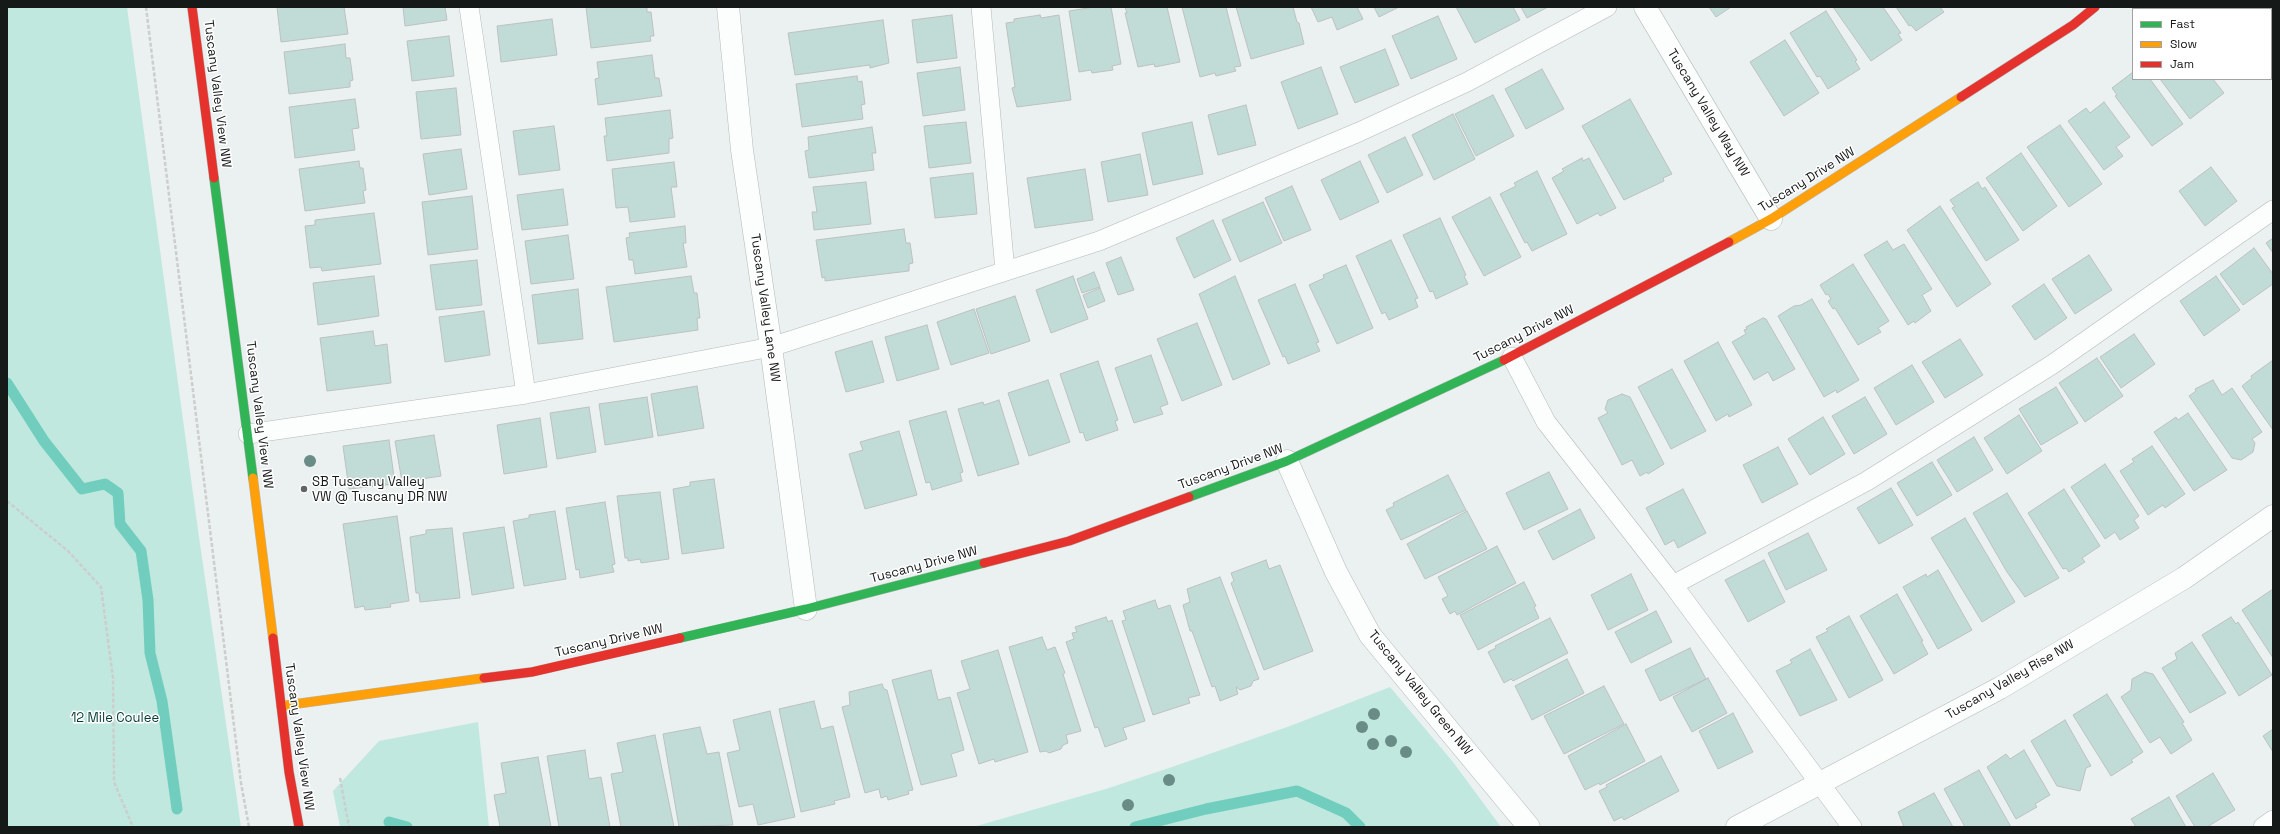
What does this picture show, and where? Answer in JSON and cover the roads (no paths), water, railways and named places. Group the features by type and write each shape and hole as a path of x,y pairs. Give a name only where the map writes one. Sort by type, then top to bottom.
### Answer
{"street":[{"name":"Tuscany Valley View NW","path":"192,7 248,434 281,706 299,827"},
{"name":"Tuscany Valley Lane NW","path":"728,7 742,150 771,347 806,609"},
{"name":"Tuscany Valley Way NW","path":"1645,7 1770,219"},
{"name":"Tuscany Drive NW","path":"281,706 532,672 806,609 1069,540 1287,461 1512,357 1770,219 2073,25 2095,7"},
{"name":"Tuscany Valley Green NW","path":"1287,461 1336,572 1370,635 1529,827"},
{"name":"Tuscany Valley Rise NW","path":"1737,827 2000,688 2184,578 2273,516"}],"lane":[{"path":"469,7 526,394"},
{"path":"981,7 1005,271"},
{"path":"248,434 526,394 771,347 1098,241 1359,132 1467,82 1607,7"},
{"path":"1672,585 1867,481 2053,364 2273,210"},
{"path":"1512,357 1546,422 1672,585 1819,785 1852,827"},
{"path":"2263,827 2273,820"}],"waterway":[{"path":"7,383 44,441 82,489 105,484 118,493 120,524 141,551 148,600 150,653 162,701 177,809"},
{"path":"1135,827 1206,809 1297,791 1346,813 1360,827"},
{"path":"389,822 407,827"}],"place":[{"name":"SB Tuscany Valley VW @ Tuscany DR NW","path":"304,489"}],"park label":[{"name":"12 Mile Coulee","path":"115,718"}]}
